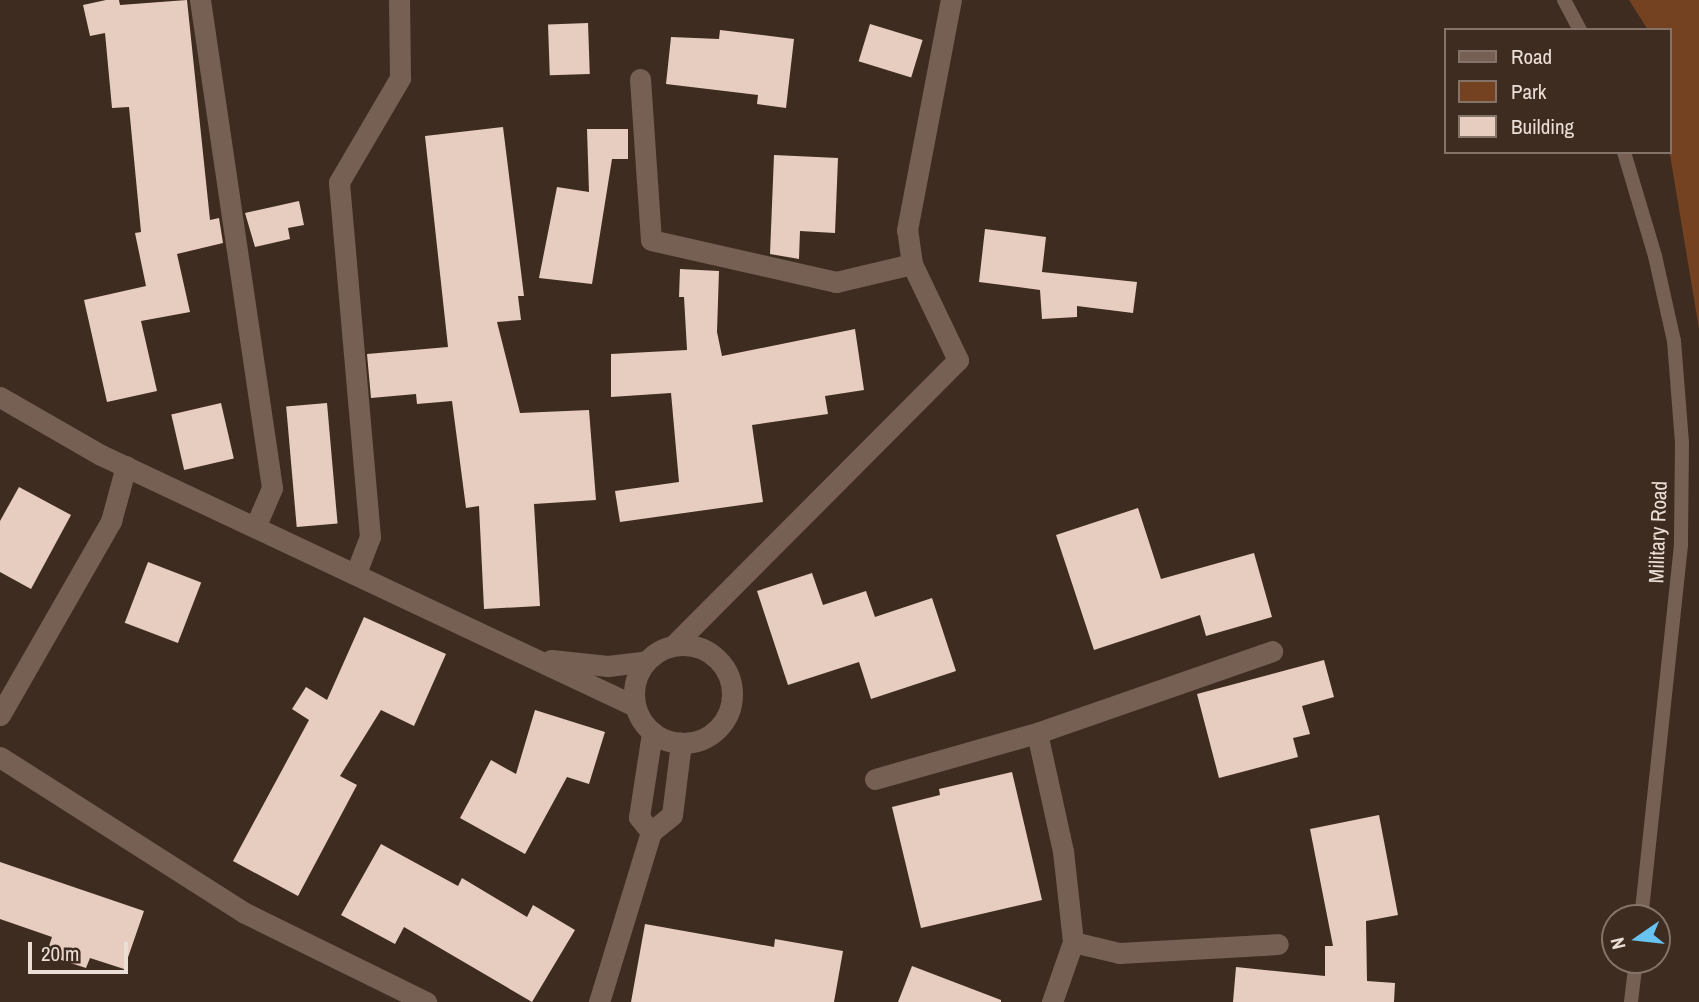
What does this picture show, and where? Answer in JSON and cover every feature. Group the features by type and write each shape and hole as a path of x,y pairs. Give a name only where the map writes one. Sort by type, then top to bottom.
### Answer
{"street":[{"path":"200,0 272,488 256,525"},
{"path":"356,573 370,537 340,182 400,78 399,0"},
{"path":"528,658 608,666 646,661 675,645 958,360 912,264 907,230 951,0"},
{"path":"640,79 651,240 835,282 912,264"},
{"path":"0,397 126,466 256,525 528,658 635,706 652,733 681,743 704,739 722,725 733,693 721,662 708,651 675,645"},
{"path":"0,715 111,521 126,466"},
{"path":"875,779 1037,733 1272,651"},
{"path":"635,706 637,675 646,661"},
{"path":"651,832 639,817 652,733"},
{"path":"1037,733 1063,851 1073,942 1052,1002"},
{"path":"599,1002 651,832 672,815 681,743"},
{"path":"0,757 245,913 426,1002"},
{"path":"1073,942 1119,953 1278,944"}],"lane":[{"path":"1564,0 1579,28"},
{"name":"Military Road","path":"1624,154 1655,256 1674,341 1682,443 1680,558 1643,904"},
{"path":"1631,1002 1634,974"}],"green space":[{"path":"1629,0 1699,0 1699,329 1670,154 1671,28 1647,28"}],"building":[{"path":"119,0 120,5 187,0 210,220 219,218 223,243 177,254 190,312 141,321 157,391 107,402 84,300 146,286 135,233 141,232 129,107 112,108 105,33 90,36 83,5"},
{"path":"588,23 590,74 550,75 548,24"},
{"path":"870,24 923,40 911,77 859,61"},
{"path":"720,30 794,39 786,108 757,104 758,95 666,84 671,37 719,39"},
{"path":"503,127 524,296 518,296 521,320 497,322 520,413 589,410 596,500 534,504 540,606 484,609 479,506 466,508 452,401 417,404 416,394 371,398 367,354 448,347 425,136"},
{"path":"587,129 628,129 628,159 612,159 592,284 539,278 557,187 589,192"},
{"path":"774,155 838,158 835,233 800,231 799,259 770,254"},
{"path":"299,201 304,225 288,228 290,239 255,247 245,213"},
{"path":"985,229 1046,237 1042,272 1137,282 1133,313 1077,306 1077,317 1042,319 1040,290 979,282"},
{"path":"680,269 719,271 717,332 722,356 855,329 864,390 825,396 828,414 752,425 763,502 620,522 615,491 679,482 671,393 611,397 611,354 687,350 684,297 679,297"},
{"path":"221,403 234,459 184,470 171,414"},
{"path":"327,403 338,524 297,527 286,407"},
{"path":"19,487 71,515 31,589 0,572 0,521"},
{"path":"1138,508 1161,579 1254,553 1272,617 1206,636 1200,615 1094,650 1056,535"},
{"path":"148,562 201,582 178,643 125,623"},
{"path":"812,573 823,605 866,591 875,617 932,598 956,671 871,699 859,662 788,685 757,591"},
{"path":"364,617 446,654 414,726 381,710 340,776 357,785 298,896 233,861 309,720 292,709 306,687 327,700"},
{"path":"1324,660 1334,697 1302,706 1310,734 1293,738 1298,757 1219,778 1197,694"},
{"path":"535,710 605,732 589,784 567,777 525,854 460,818 491,760 516,774"},
{"path":"1012,772 1042,900 921,928 892,807 940,795 939,789"},
{"path":"1379,815 1398,915 1366,921 1367,981 1395,983 1394,1002 1233,1002 1236,967 1325,976 1325,946 1333,946 1310,829"},
{"path":"381,844 458,886 462,878 527,917 533,905 575,930 532,1002 404,927 395,944 341,915"},
{"path":"0,862 144,911 124,969 90,958 86,968 46,955 52,937 0,919"},
{"path":"645,924 774,947 775,939 843,951 834,1002 631,1002"},
{"path":"912,966 1001,1000 1001,1002 898,1002"}]}
